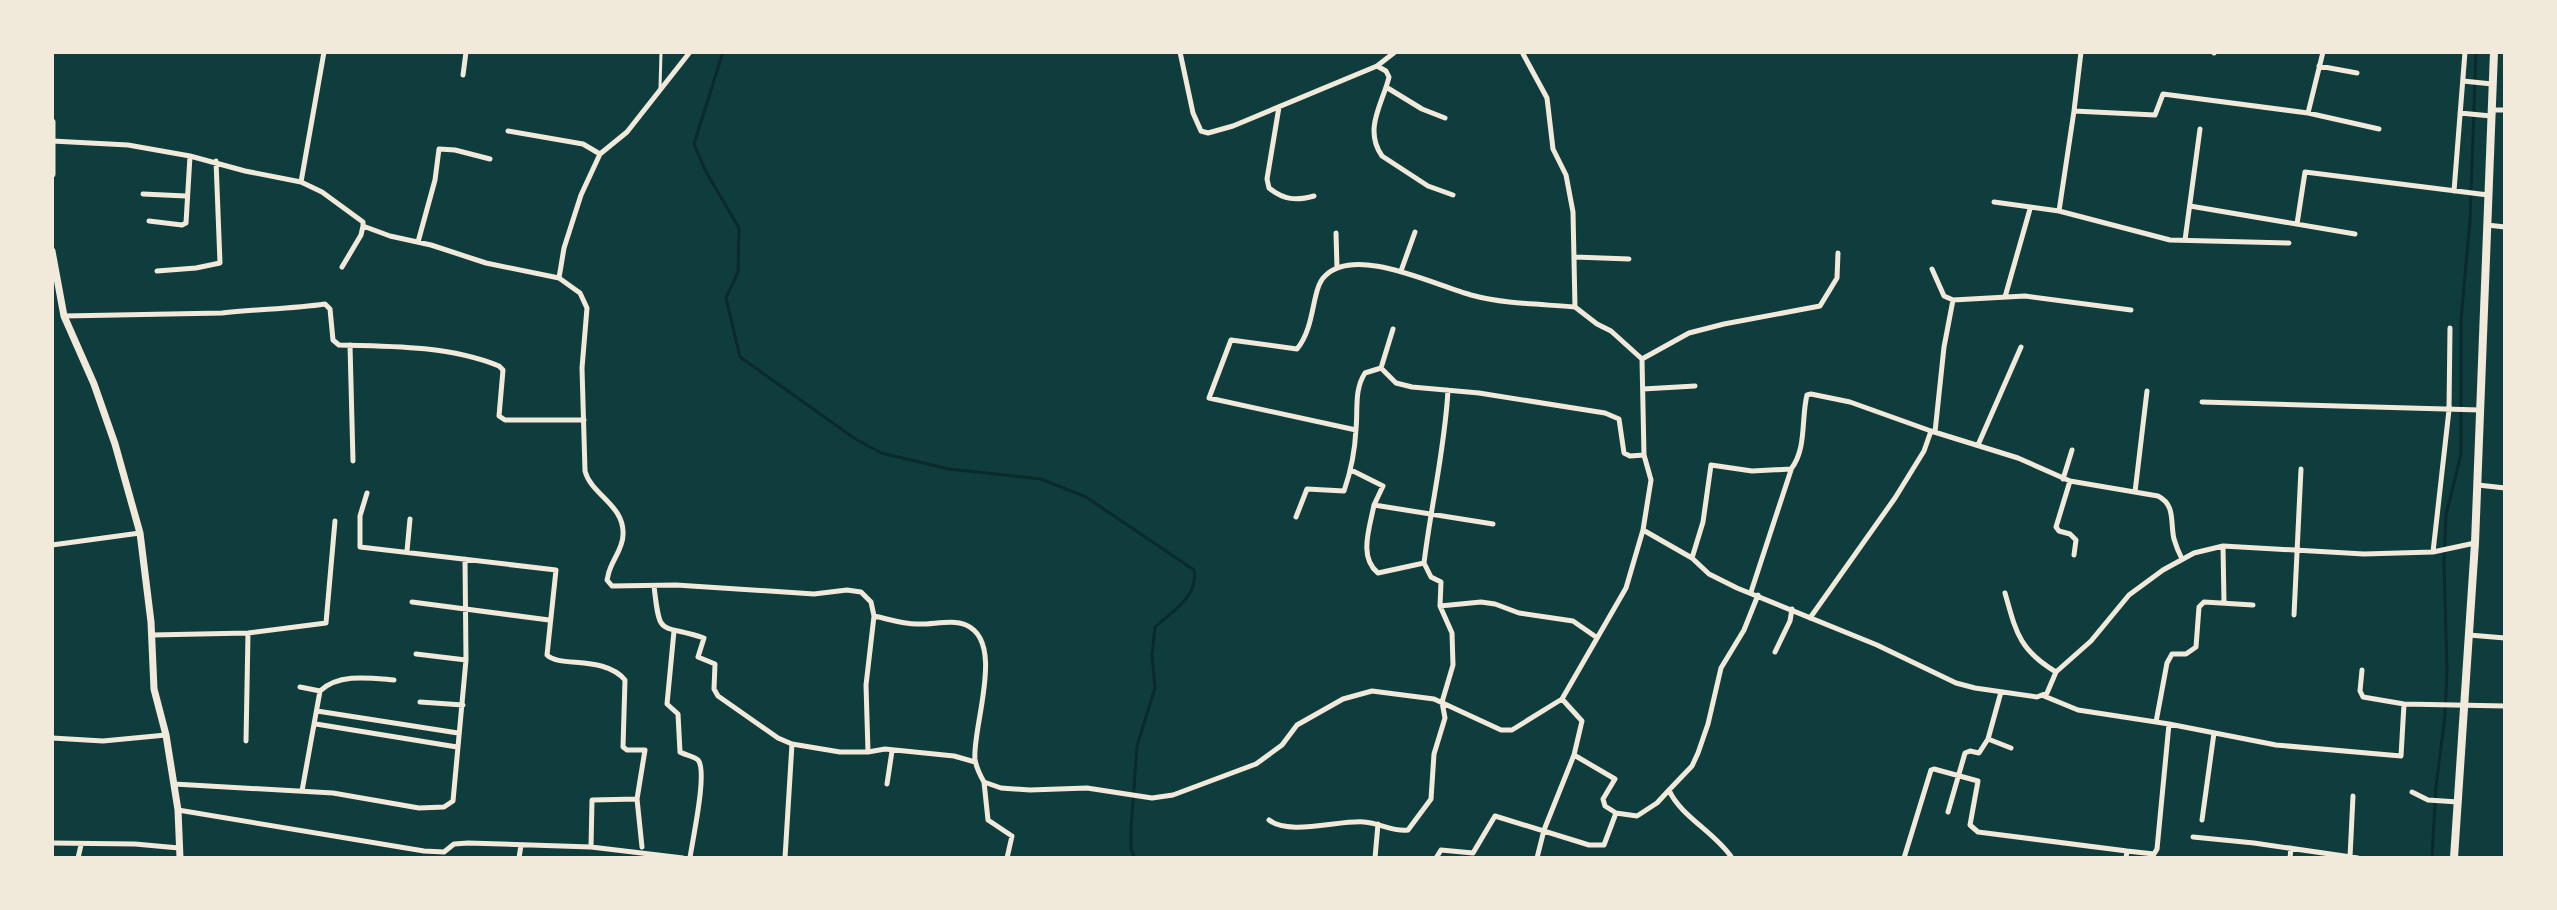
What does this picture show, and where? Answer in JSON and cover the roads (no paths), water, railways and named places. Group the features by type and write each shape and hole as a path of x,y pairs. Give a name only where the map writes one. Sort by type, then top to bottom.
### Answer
{"main road":[{"path":"2454,858 2475,543 2475,410 2494,52"}],"street":[{"path":"301,182 324,52"},
{"path":"463,75 466,52"},
{"path":"559,278 564,248 581,195 600,154 627,132 690,52"},
{"path":"1180,52 1193,113 1201,131 1208,133 1233,126 1377,66 1395,52"},
{"path":"1522,52 1547,98 1553,149 1566,175 1573,212 1575,307"},
{"path":"2059,211 2081,52"},
{"path":"2308,113 2323,52"},
{"path":"2454,191 2463,113 2465,52"},
{"path":"1377,66 1388,74 1375,116 1378,150 1382,156 1428,186 1453,195"},
{"path":"2319,66 2357,73"},
{"path":"2465,81 2492,84"},
{"path":"1386,87 1422,109 1445,118"},
{"path":"2074,111 2155,115 2163,94 2308,113 2379,129"},
{"path":"1279,107 1267,179 1269,188 1279,196 1297,200 1314,196"},
{"path":"2463,113 2489,114 2505,110"},
{"path":"52,122 52,174"},
{"path":"2185,240 2200,129"},
{"path":"508,131 583,144 600,154"},
{"path":"53,141 128,145 216,161 245,171 301,182 322,192 363,222 361,235 342,267"},
{"path":"418,242 435,180 439,149 490,159"},
{"path":"149,221 186,223 190,156"},
{"path":"157,271 220,263 216,161"},
{"path":"2297,224 2305,172 2486,194"},
{"path":"143,194 186,196"},
{"path":"1994,202 2059,211 2170,240 2289,243"},
{"path":"2190,206 2355,234"},
{"path":"2005,297 2030,209"},
{"path":"2487,225 2505,227"},
{"path":"363,226 486,263 559,278 580,293 587,308 582,368 585,471 587,482 610,503 620,519 623,533 607,580 612,586 621,587 770,590 814,594 847,590 865,593 874,616 866,685 868,752"},
{"path":"1401,271 1415,232"},
{"path":"1336,233 1337,268"},
{"path":"52,251 64,316 94,384 140,533 152,635 154,689 166,735 178,810 180,858"},
{"path":"1642,359 1689,333 1820,306 1837,278 1838,253"},
{"path":"1575,257 1629,259"},
{"path":"984,782 1001,788 1030,790 1087,788 1152,798 1173,795 1256,764 1282,745 1297,725 1343,699 1372,691 1408,694 1442,702 1507,731 1562,699 1626,588 1643,530 1651,480 1644,455 1642,359 1611,331 1575,307 1471,295 1401,271 1350,265 1337,268 1321,279 1311,325 1299,347 1293,349 1231,340 1209,398 1356,430"},
{"path":"1932,269 1944,296 1953,300 2005,297 2055,299 2131,310"},
{"path":"1810,618 1895,498 1933,432 1953,300"},
{"path":"64,316 222,313 247,309 268,311 325,304 330,309 333,340 339,345 410,347 494,364 503,370 499,416 502,418 584,420"},
{"path":"2435,552 2452,410 2450,328"},
{"path":"1381,368 1393,329"},
{"path":"350,345 353,461"},
{"path":"1978,445 2021,347"},
{"path":"1296,517 1307,489 1344,491 1351,470 1357,389 1365,373 1381,368"},
{"path":"1381,368 1396,383 1553,403 1616,416 1624,453 1644,455"},
{"path":"1643,389 1695,386"},
{"path":"1269,820 1279,826 1364,822 1408,830 1431,799 1434,754 1445,718 1442,702 1454,650 1450,627 1440,606 1441,582 1431,577 1424,563 1429,515 1446,430 1448,390"},
{"path":"2135,492 2147,391"},
{"path":"1574,755 1615,777 1603,804 1616,813 1633,817 1641,814 1669,790 1696,758 1708,724 1721,668 1744,630 1791,469 1796,462 1809,394 1850,402 2018,458 2067,480 2166,500 2182,560"},
{"path":"2202,402 2475,410"},
{"path":"2072,450 2056,527 2076,540 2074,555"},
{"path":"1692,558 1703,522 1711,465 1752,471 1791,469"},
{"path":"2294,615 2301,469"},
{"path":"1351,470 1383,486 1374,505 1366,554 1375,572 1424,563"},
{"path":"2477,485 2505,488"},
{"path":"367,493 360,516 360,547 556,570 547,655 550,658 588,661 612,670 625,680 623,747 627,750 645,750 637,799 642,847"},
{"path":"1374,505 1493,524"},
{"path":"407,551 410,519"},
{"path":"152,635 248,633 326,623 335,521"},
{"path":"1643,530 1692,558 1709,574 1956,683 2044,696 2078,710 2276,745 2401,756 2404,704"},
{"path":"52,545 140,533"},
{"path":"2044,696 2050,690 2056,672 2091,641 2129,595 2194,553 2223,546 2364,554 2435,552 2475,543"},
{"path":"2223,546 2224,602"},
{"path":"173,784 333,793 419,808 444,807 453,801 466,660 465,559"},
{"path":"654,586 658,621 665,628 704,638 698,657 715,664 714,689 722,701 778,738 792,744 840,752 879,749 954,756 975,762"},
{"path":"2005,593 2015,627 2031,656 2056,672"},
{"path":"412,602 549,620"},
{"path":"1440,606 1481,602 1495,604 1519,613 1573,621 1596,637"},
{"path":"2156,722 2167,663 2172,654 2194,651 2199,607 2204,602 2253,605"},
{"path":"1775,652 1790,621 1792,609"},
{"path":"874,616 916,624 960,623 971,627 982,639 986,665 975,762 984,782 988,820 1012,836 1007,858"},
{"path":"674,631 667,704 678,714 680,752 695,759 700,766 698,819 690,858"},
{"path":"246,741 248,633"},
{"path":"2469,635 2505,638"},
{"path":"416,654 466,660"},
{"path":"2362,670 2360,691 2363,697 2435,706 2505,706"},
{"path":"302,791 320,691 354,677 394,680"},
{"path":"300,687 320,691"},
{"path":"1948,812 1965,753 1979,753 1988,739 2001,692"},
{"path":"1537,858 1544,830 1574,755 1582,721 1562,699"},
{"path":"420,702 463,705"},
{"path":"317,711 458,733"},
{"path":"316,724 457,747"},
{"path":"1904,858 1931,770 1938,768 1978,782 1970,825 1978,832 2126,854 2154,854 2157,849 2169,724"},
{"path":"2202,820 2214,733"},
{"path":"52,738 103,741 166,735"},
{"path":"1988,739 2011,748"},
{"path":"785,858 792,744"},
{"path":"887,784 892,751"},
{"path":"1669,790 1675,802 1720,842 1732,858"},
{"path":"2412,792 2428,800 2458,802"},
{"path":"2350,857 2353,796"},
{"path":"591,847 592,800 637,799"},
{"path":"178,810 424,851 444,852 461,843 591,847 683,858"},
{"path":"1436,858 1441,850 1473,853 1495,816 1589,845 1604,845 1616,813"},
{"path":"1375,858 1378,824"},
{"path":"2193,837 2358,858"},
{"path":"52,843 179,848"},
{"path":"78,858 81,845"},
{"path":"519,858 521,845"},
{"path":"2290,858 2291,848"},
{"path":"447,858 448,849"}],"lane":[{"path":"660,88 661,52"}],"waterway":[{"path":"723,52 694,144 705,170 739,228 738,272 726,298 740,357 854,438 881,453 949,469 1041,479 1086,497 1194,570 1188,596 1155,627 1152,655 1155,688 1137,746 1131,829 1131,849 1135,858"},
{"path":"2432,858 2447,670 2446,515 2461,454 2461,320 2470,220 2476,52"}]}
